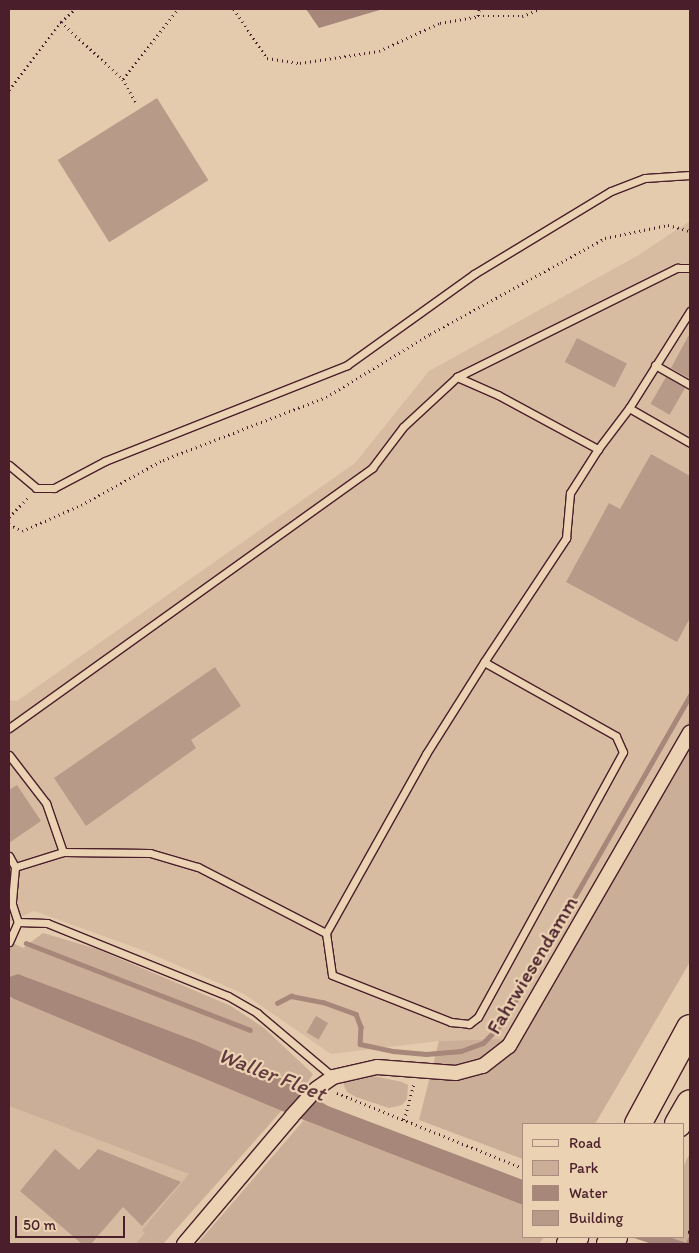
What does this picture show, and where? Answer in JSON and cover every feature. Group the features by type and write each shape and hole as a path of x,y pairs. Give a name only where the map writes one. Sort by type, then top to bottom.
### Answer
{"highway":[{"path":"639,1123 690,1028"},
{"path":"679,1123 690,1103"}],"street":[{"name":"Fahrwiesendamm","path":"323,1084 377,1067 415,1072 456,1073 483,1066 509,1046 690,733"},
{"path":"184,1244 292,1116 323,1084"}],"lane":[{"path":"9,466 36,488 54,488 105,461 347,365 474,274 611,191 646,178 690,175"},
{"path":"9,728 372,468 402,427 457,377 677,268 690,268"},
{"path":"484,662 616,736 623,752 478,1017 468,1024 451,1022 332,975 326,933 426,754 484,662 566,538 570,493 598,449 628,408 690,311"},
{"path":"655,365 690,385"},
{"path":"457,377 498,396 598,449"},
{"path":"628,408 690,443"},
{"path":"9,755 46,803 63,852"},
{"path":"15,867 63,852 150,853 198,867 326,933"},
{"path":"9,856 15,867 12,904 18,922 9,942"},
{"path":"18,922 47,923 228,996 257,1012 323,1084"}],"path":[{"path":"9,90 61,22 74,9"},
{"path":"123,79 178,9"},
{"path":"234,9 267,58 300,63 379,51 440,23 478,16 522,16 540,9"},
{"path":"478,16 479,9"},
{"path":"61,22 123,79 136,102"},
{"path":"9,517 36,488"},
{"path":"404,1120 413,1089 415,1072"},
{"path":"323,1084 404,1120 522,1168"}],"shaded area":[{"path":"690,221 690,718 505,1040 439,1041 331,1054 244,994 142,950 34,911 9,922 9,700 17,701 355,463 429,371 637,256"},
{"path":"9,1106 105,1140 190,1174 142,1230 146,1233 135,1244 9,1244"}],"green space":[{"path":"690,718 690,962 596,1123 522,1123 522,1159 419,1120 439,1041 505,1039"},
{"path":"43,933 97,949 231,1006 264,1028 313,1074 305,1086 18,974 9,977 9,941 23,948"},
{"path":"9,996 283,1109 163,1244 135,1244 145,1233 142,1230 189,1174 9,1106"},
{"path":"364,1074 408,1085 407,1099 402,1105 389,1108 347,1092 343,1083 347,1079"},
{"path":"304,1120 522,1205 522,1238 543,1238 539,1244 197,1244"},
{"path":"690,1153 690,1244 672,1238 684,1238 684,1165"}],"water":[{"path":"306,9 383,9 319,28"},
{"name":"Waller Fleet","path":"18,974 196,1041 279,1077 328,1106 522,1180 522,1205 304,1120 14,999 9,996 9,977"},
{"path":"634,1238 672,1238 690,1244 652,1244"}],"building":[{"path":"157,98 208,180 109,242 58,160"},
{"path":"690,333 690,377 689,378 671,368"},
{"path":"577,338 627,363 615,387 565,362"},
{"path":"666,377 685,388 670,415 650,404"},
{"path":"651,454 690,476 690,618 677,642 566,582 609,503 620,509"},
{"path":"215,667 241,706 191,740 196,748 86,826 54,778"},
{"path":"17,785 41,821 9,843 9,790"},
{"path":"316,1016 328,1023 319,1039 306,1032"},
{"path":"55,1149 79,1170 98,1149 181,1182 142,1226 123,1207 91,1244 82,1244 20,1191"}],"waterway":[{"path":"277,1003 291,996 323,1002 356,1014 361,1027 360,1044 393,1051 426,1054 461,1051 483,1043 503,1022 690,695"},
{"path":"26,943 250,1030"},
{"path":"688,1244 690,1239"}]}
